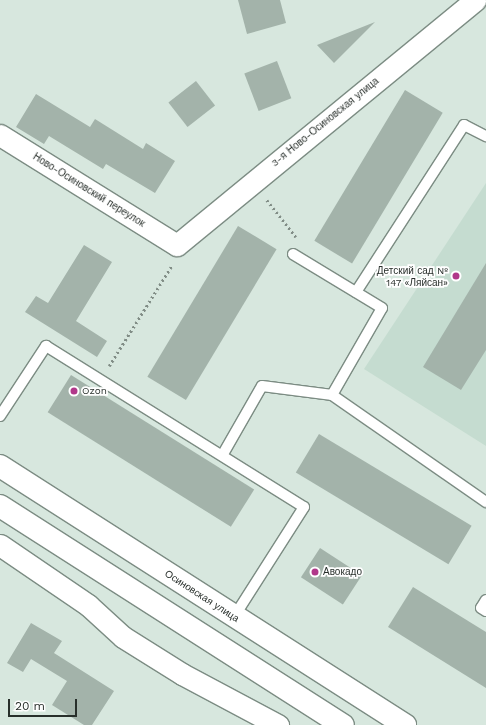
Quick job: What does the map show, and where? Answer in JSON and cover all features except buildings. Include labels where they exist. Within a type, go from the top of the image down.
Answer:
[{"type":"street","name":"3-я Ново-Осиновская улица","points":[[177,245],[254,180],[475,0]]},
{"type":"street","name":"Ново-Осиновский переулок","points":[[0,135],[177,245]]},
{"type":"street","name":"Осиновская улица","points":[[0,466],[405,725]]},
{"type":"street","points":[[0,506],[343,725]]},
{"type":"street","points":[[0,545],[88,605],[123,637],[182,674],[278,725]]},
{"type":"lane","points":[[356,292],[464,125],[486,136]]},
{"type":"lane","points":[[293,254],[382,308],[332,395]]},
{"type":"lane","points":[[0,416],[46,346],[223,454],[304,508],[234,617]]},
{"type":"lane","points":[[223,454],[262,386],[332,395],[486,502]]},
{"type":"lane","points":[[486,600],[481,608],[486,611]]},
{"type":"path","points":[[254,180],[297,238],[293,254]]},
{"type":"path","points":[[100,380],[175,261],[177,245]]},
{"type":"shaded area","name":"Детский сад № 147 «Ляйсан»","points":[[486,183],[486,446],[364,369]]},
{"type":"place","name":"Детский сад № 147 «Ляйсан»","points":[[456,276]]},
{"type":"place","name":"Ozon","points":[[74,391]]},
{"type":"place","name":"Авокадо","points":[[315,572]]}]
